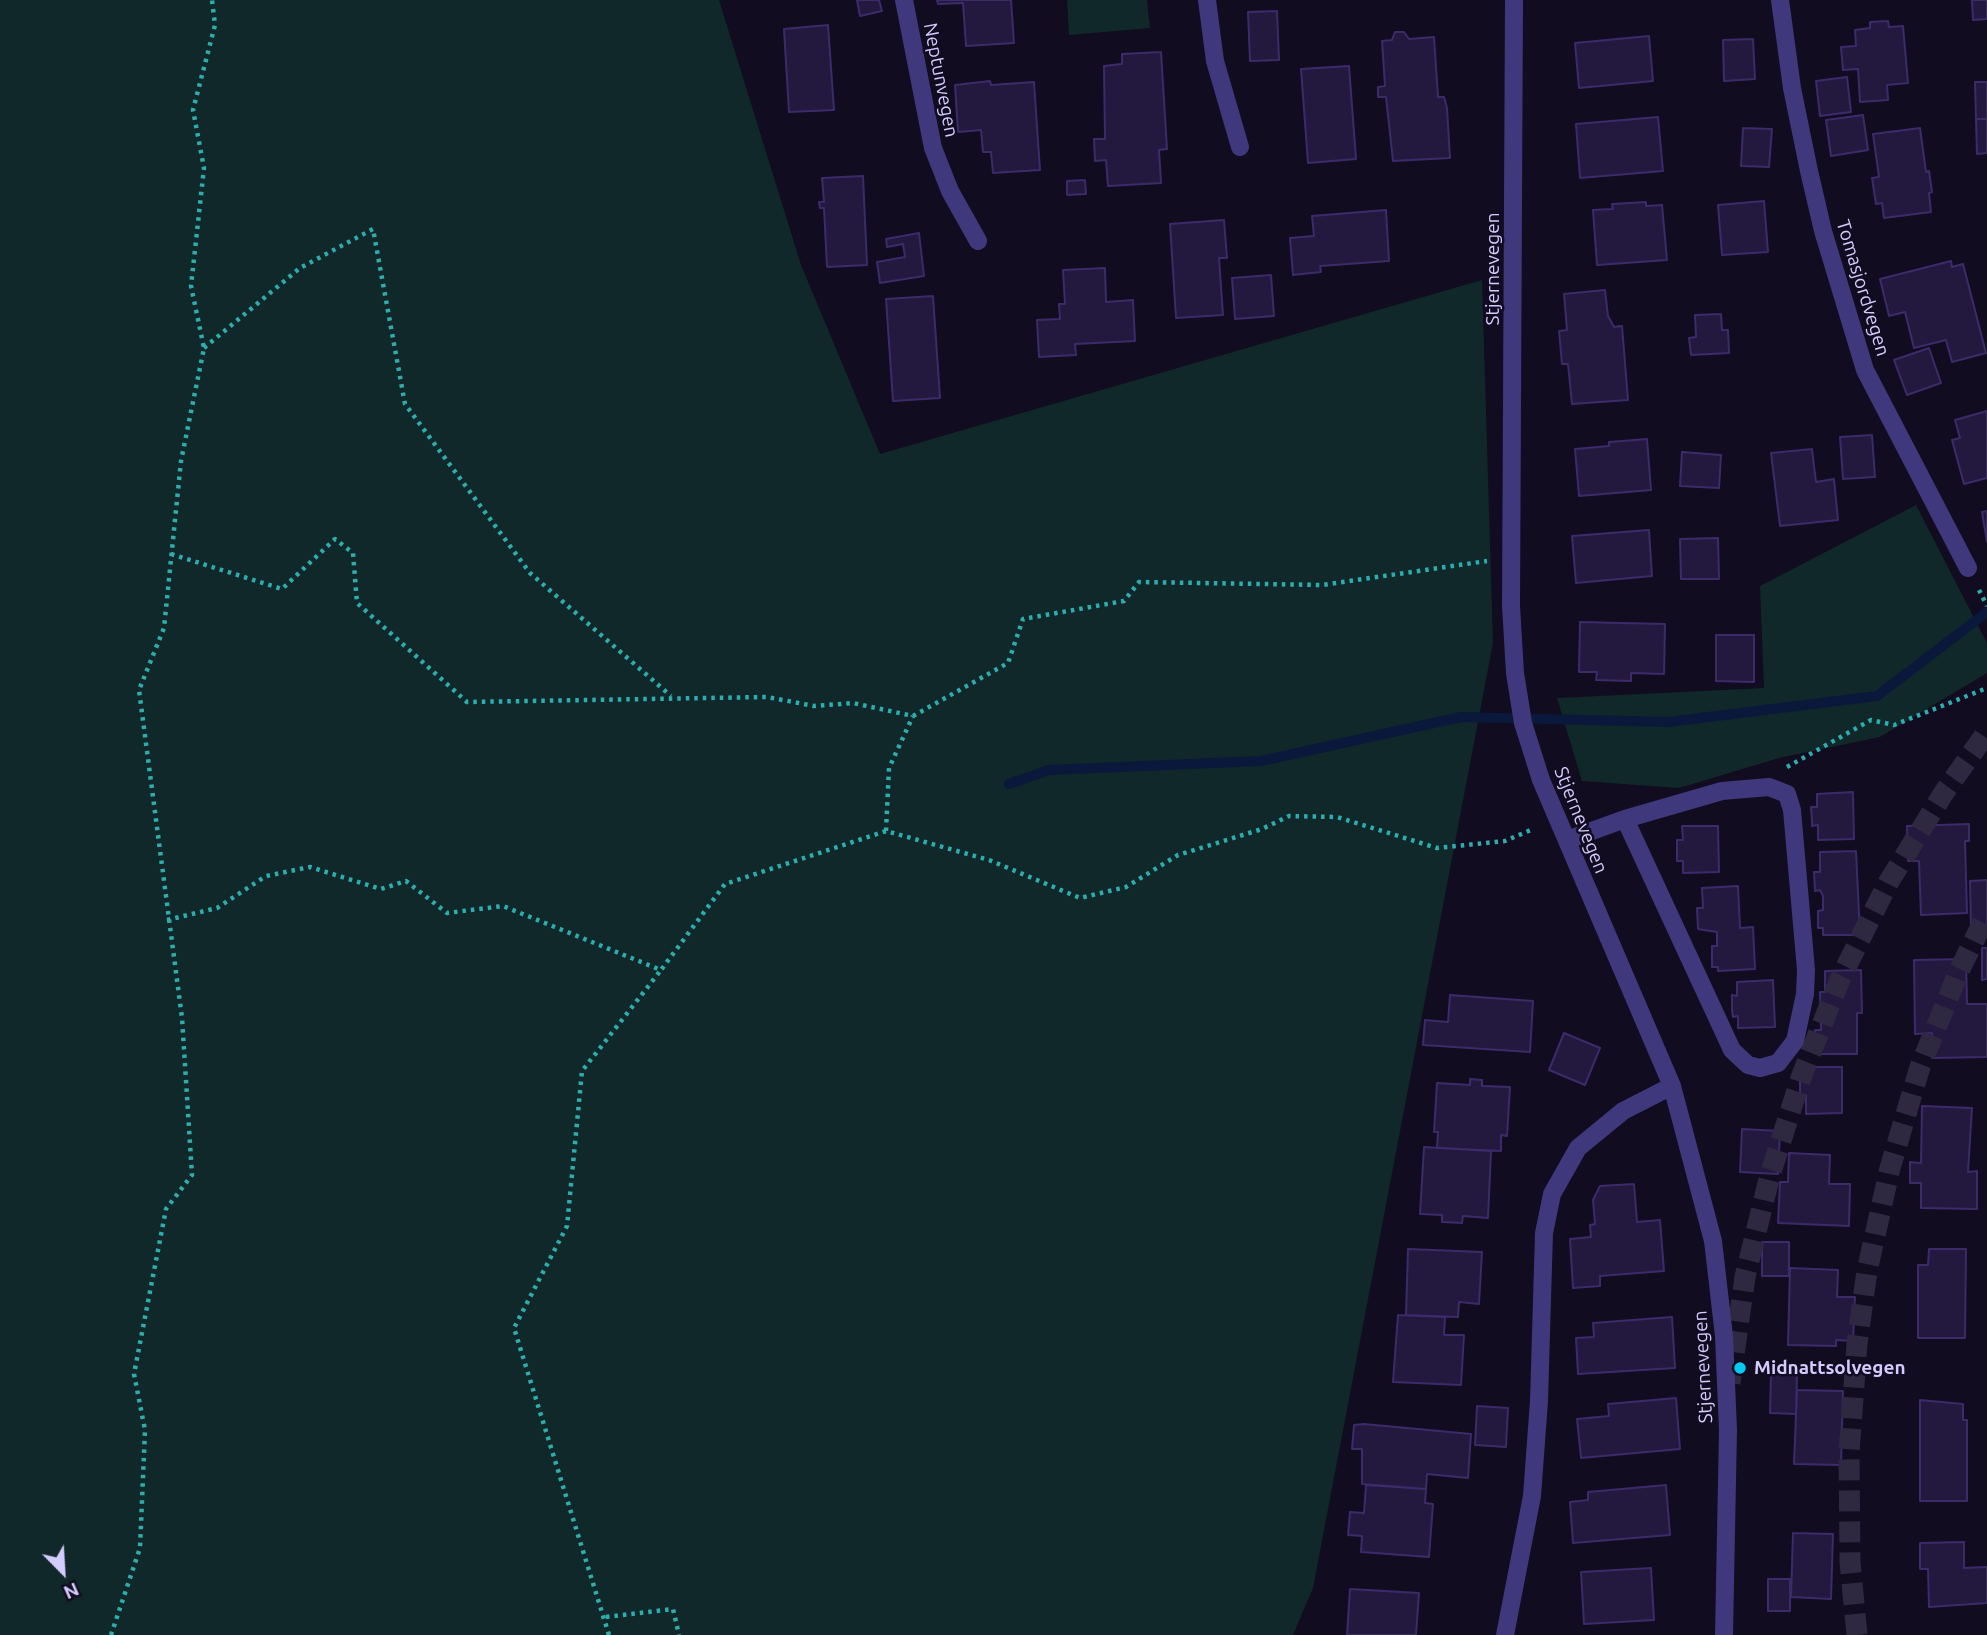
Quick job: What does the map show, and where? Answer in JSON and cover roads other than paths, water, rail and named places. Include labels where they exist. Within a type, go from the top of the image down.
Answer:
[{"type":"street","name":"Neptunvegen","points":[[904,0],[933,148],[950,191],[978,241]]},
{"type":"street","points":[[1207,0],[1214,61],[1240,147]]},
{"type":"street","name":"Stjernevegen","points":[[1514,0],[1511,606],[1520,706],[1532,755],[1594,908],[1672,1086],[1706,1214],[1721,1295],[1728,1430],[1724,1635]]},
{"type":"street","name":"Tomasjordvegen","points":[[1780,0],[1792,88],[1809,171],[1861,357],[1884,408],[1968,568]]},
{"type":"street","points":[[1567,840],[1625,818],[1708,794],[1753,786],[1776,788],[1790,799],[1803,921],[1805,994],[1795,1041],[1785,1058],[1769,1067],[1748,1065],[1732,1050],[1625,818]]},
{"type":"street","points":[[1505,1635],[1532,1496],[1544,1233],[1552,1194],[1578,1147],[1623,1111],[1672,1086]]},
{"type":"waterway","points":[[1009,784],[1049,770],[1261,761],[1461,717],[1668,722],[1877,696],[1987,612]]},
{"type":"tunnel","points":[[1730,1383],[1745,1277],[1770,1175],[1802,1075],[1841,977],[1888,883],[1943,794],[1987,732]]},
{"type":"tunnel","points":[[1857,1635],[1850,1562],[1849,1453],[1857,1344],[1867,1271],[1890,1168],[1920,1067],[1959,971],[1987,914]]},
{"type":"place","name":"Midnattsolvegen","points":[[1740,1368]]}]
